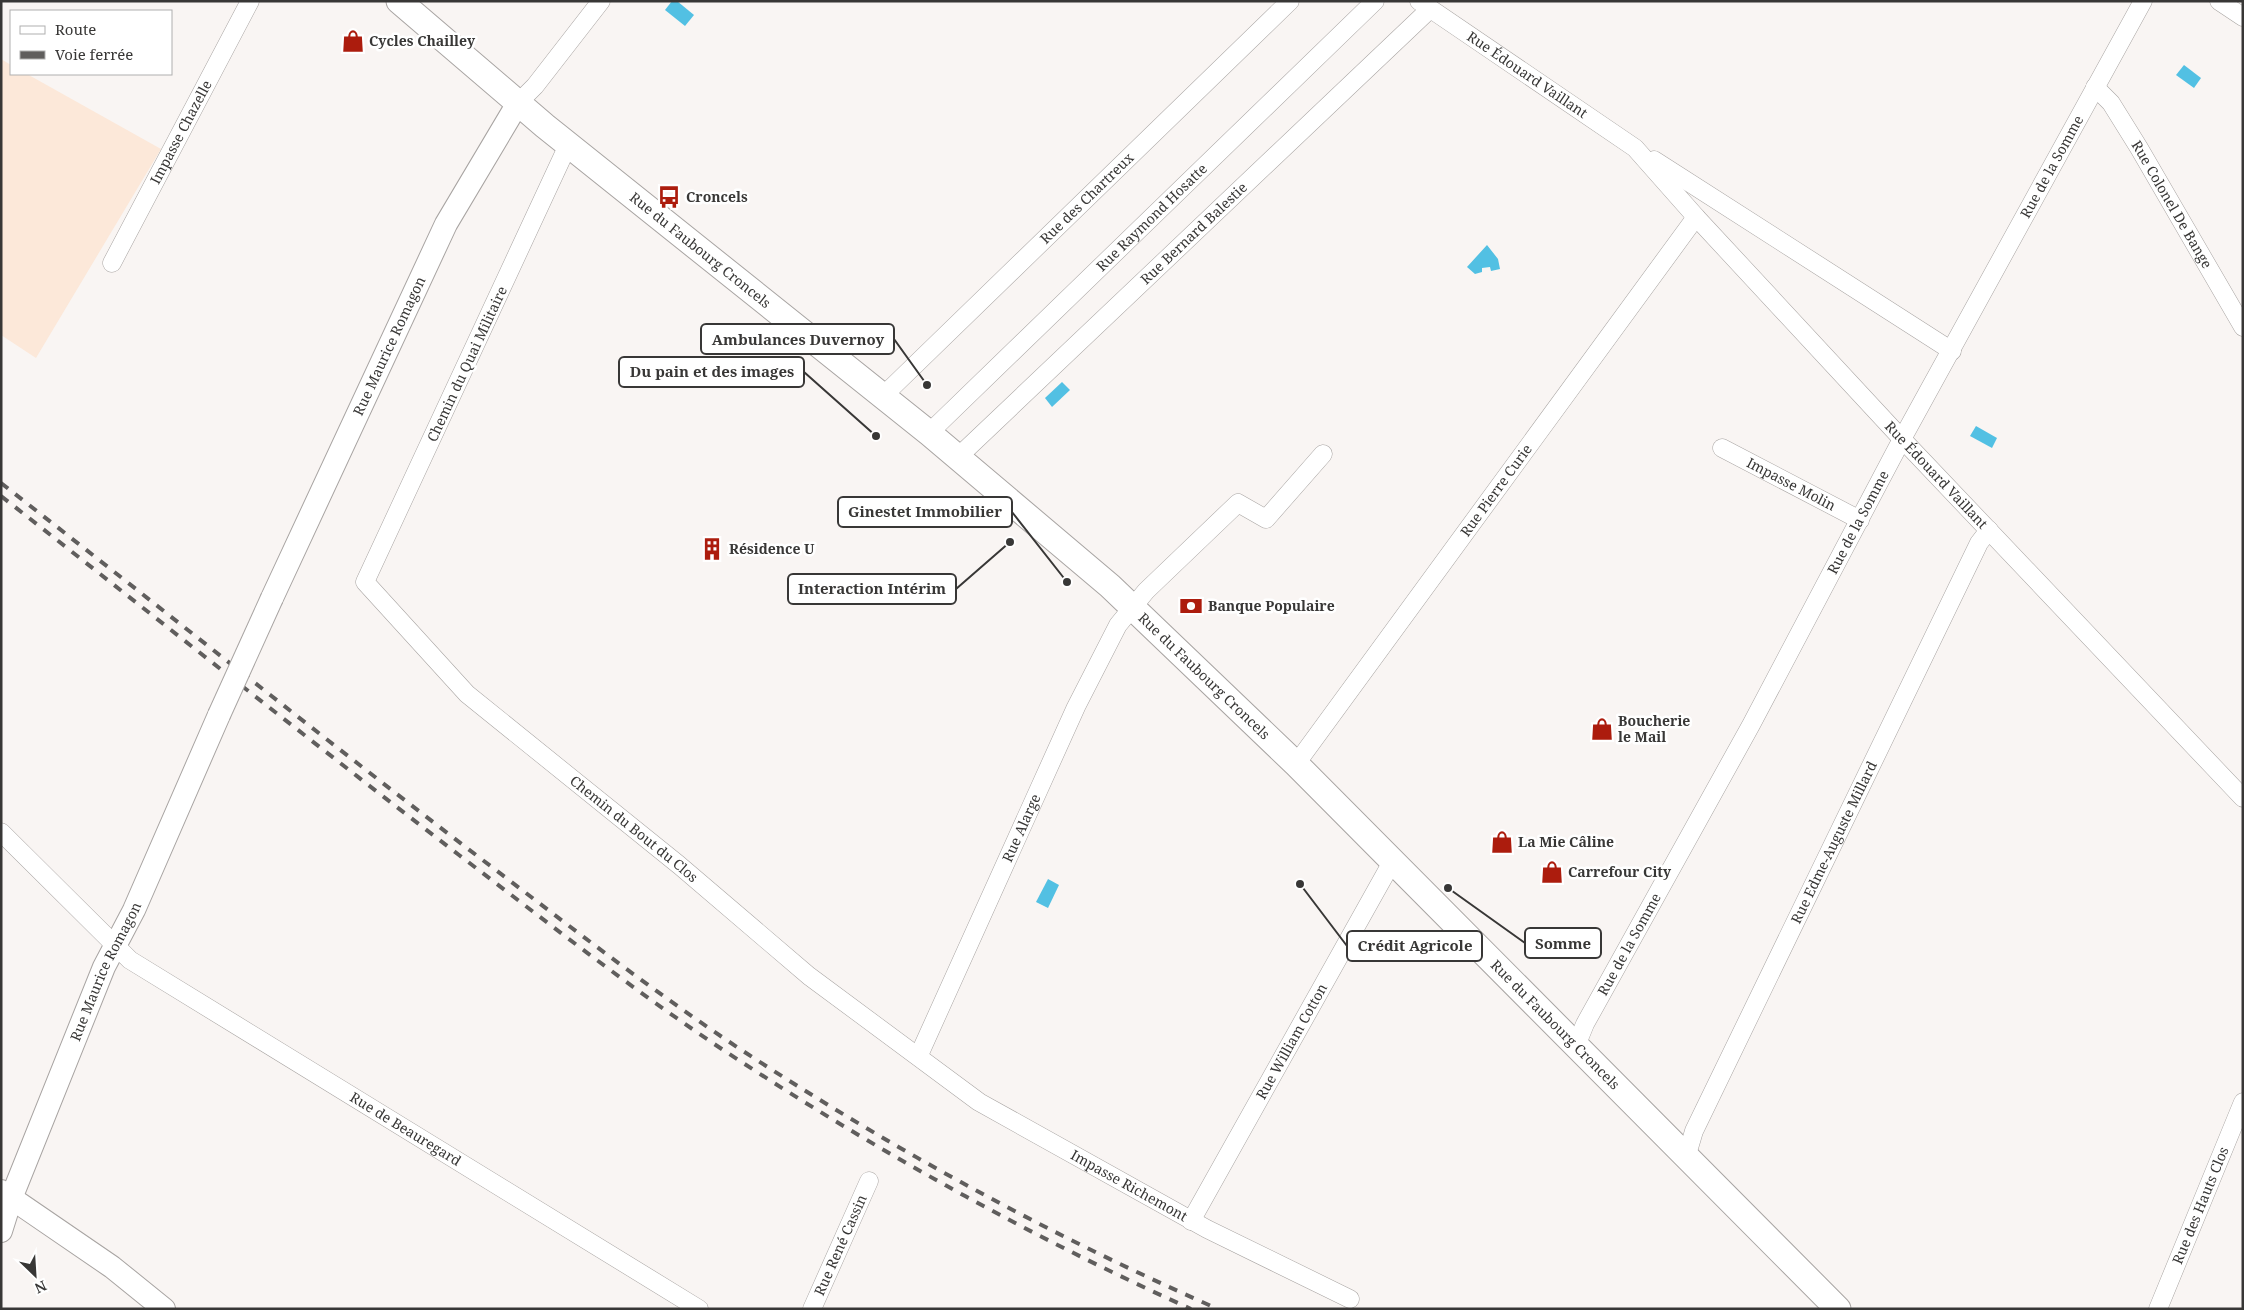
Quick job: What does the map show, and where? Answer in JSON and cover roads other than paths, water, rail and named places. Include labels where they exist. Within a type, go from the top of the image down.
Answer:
[{"type":"main road","name":"Rue du Faubourg Croncels","points":[[399,1],[568,145],[958,457],[1132,606],[1296,764],[1838,1309]]},
{"type":"street","name":"Impasse Chazelle","points":[[112,263],[250,1]]},
{"type":"street","points":[[518,102],[535,86],[601,1]]},
{"type":"street","name":"Rue des Chartreux","points":[[883,396],[1290,1]]},
{"type":"street","name":"Rue Raymond Hosatte","points":[[929,434],[1374,1]]},
{"type":"street","name":"Rue de la Somme","points":[[1576,1046],[1585,1024],[1751,725],[1902,440],[2143,1]]},
{"type":"street","points":[[2220,1],[2243,17]]},
{"type":"street","name":"Rue Édouard Vaillant","points":[[1425,5],[1635,148],[1952,351]]},
{"type":"street","name":"Rue Bernard Balestie","points":[[958,457],[1425,5]]},
{"type":"street","name":"Rue Colonel De Bange","points":[[2095,87],[2111,104],[2139,148],[2243,327]]},
{"type":"street","name":"Rue Maurice Romagon","points":[[1,1231],[7,1193],[104,967],[136,905],[272,598],[446,224],[518,102]]},
{"type":"street","name":"Chemin du Quai Militaire","points":[[365,582],[568,145]]},
{"type":"street","name":"Rue Édouard Vaillant","points":[[1635,148],[1696,217],[1902,440],[2243,798]]},
{"type":"street","name":"Rue Pierre Curie","points":[[1296,764],[1696,217]]},
{"type":"street","name":"Impasse Molin","points":[[1722,448],[1860,520]]},
{"type":"street","name":"Rue Alarge","points":[[919,1055],[1076,707],[1118,625],[1132,606],[1238,503],[1266,519],[1323,454]]},
{"type":"street","name":"Rue Edme-Auguste Millard","points":[[1686,1158],[1694,1131],[1724,1068],[1979,543],[1989,530]]},
{"type":"street","name":"Chemin du Bout du Clos","points":[[365,582],[467,694],[673,860],[809,976],[919,1055]]},
{"type":"street","name":"Rue de Beauregard","points":[[1,832],[130,960],[699,1309]]},
{"type":"street","name":"Rue William Cotton","points":[[1191,1221],[1392,862]]},
{"type":"street","name":"Impasse Richemont","points":[[919,1055],[979,1102],[1191,1221],[1350,1299]]},
{"type":"street","name":"Rue des Hauts Clos","points":[[2158,1309],[2243,1102]]},
{"type":"street","name":"Rue René Cassin","points":[[812,1309],[869,1181]]},
{"type":"street","points":[[7,1193],[112,1267],[164,1309]]},
{"type":"water","points":[[672,1],[677,1],[694,15],[685,26],[665,10]]},
{"type":"water","points":[[2184,65],[2201,78],[2194,88],[2176,75]]},
{"type":"water","points":[[1487,245],[1498,259],[1500,269],[1491,271],[1490,267],[1482,268],[1482,272],[1475,274],[1467,267]]},
{"type":"water","points":[[1062,382],[1070,390],[1052,407],[1045,398]]},
{"type":"water","points":[[1976,426],[1997,438],[1992,448],[1970,436]]},
{"type":"water","points":[[1048,879],[1059,885],[1048,908],[1036,902]]},
{"type":"railway","points":[[1,483],[420,812],[610,957],[709,1028],[800,1088],[975,1190],[1095,1252],[1218,1309]]},
{"type":"railway","points":[[1,496],[459,855],[598,961],[704,1037],[794,1096],[961,1194],[1075,1254],[1191,1309]]},
{"type":"place","name":"Cycles Chailley","points":[[353,41]]},
{"type":"place","name":"Croncels","points":[[669,197]]},
{"type":"place","name":"Ambulances Duvernoy","points":[[927,385]]},
{"type":"place","name":"Du pain et des images","points":[[876,436]]},
{"type":"place","name":"Interaction Intérim","points":[[1010,542]]},
{"type":"place","name":"Résidence U","points":[[712,549]]},
{"type":"place","name":"Ginestet Immobilier","points":[[1067,582]]},
{"type":"place","name":"Banque Populaire","points":[[1191,606]]},
{"type":"place","name":"Boucherie le Mail","points":[[1602,729]]},
{"type":"place","name":"La Mie Câline","points":[[1502,842]]},
{"type":"place","name":"Carrefour City","points":[[1552,872]]},
{"type":"place","name":"Crédit Agricole","points":[[1300,884]]},
{"type":"place","name":"Somme","points":[[1448,888]]}]
